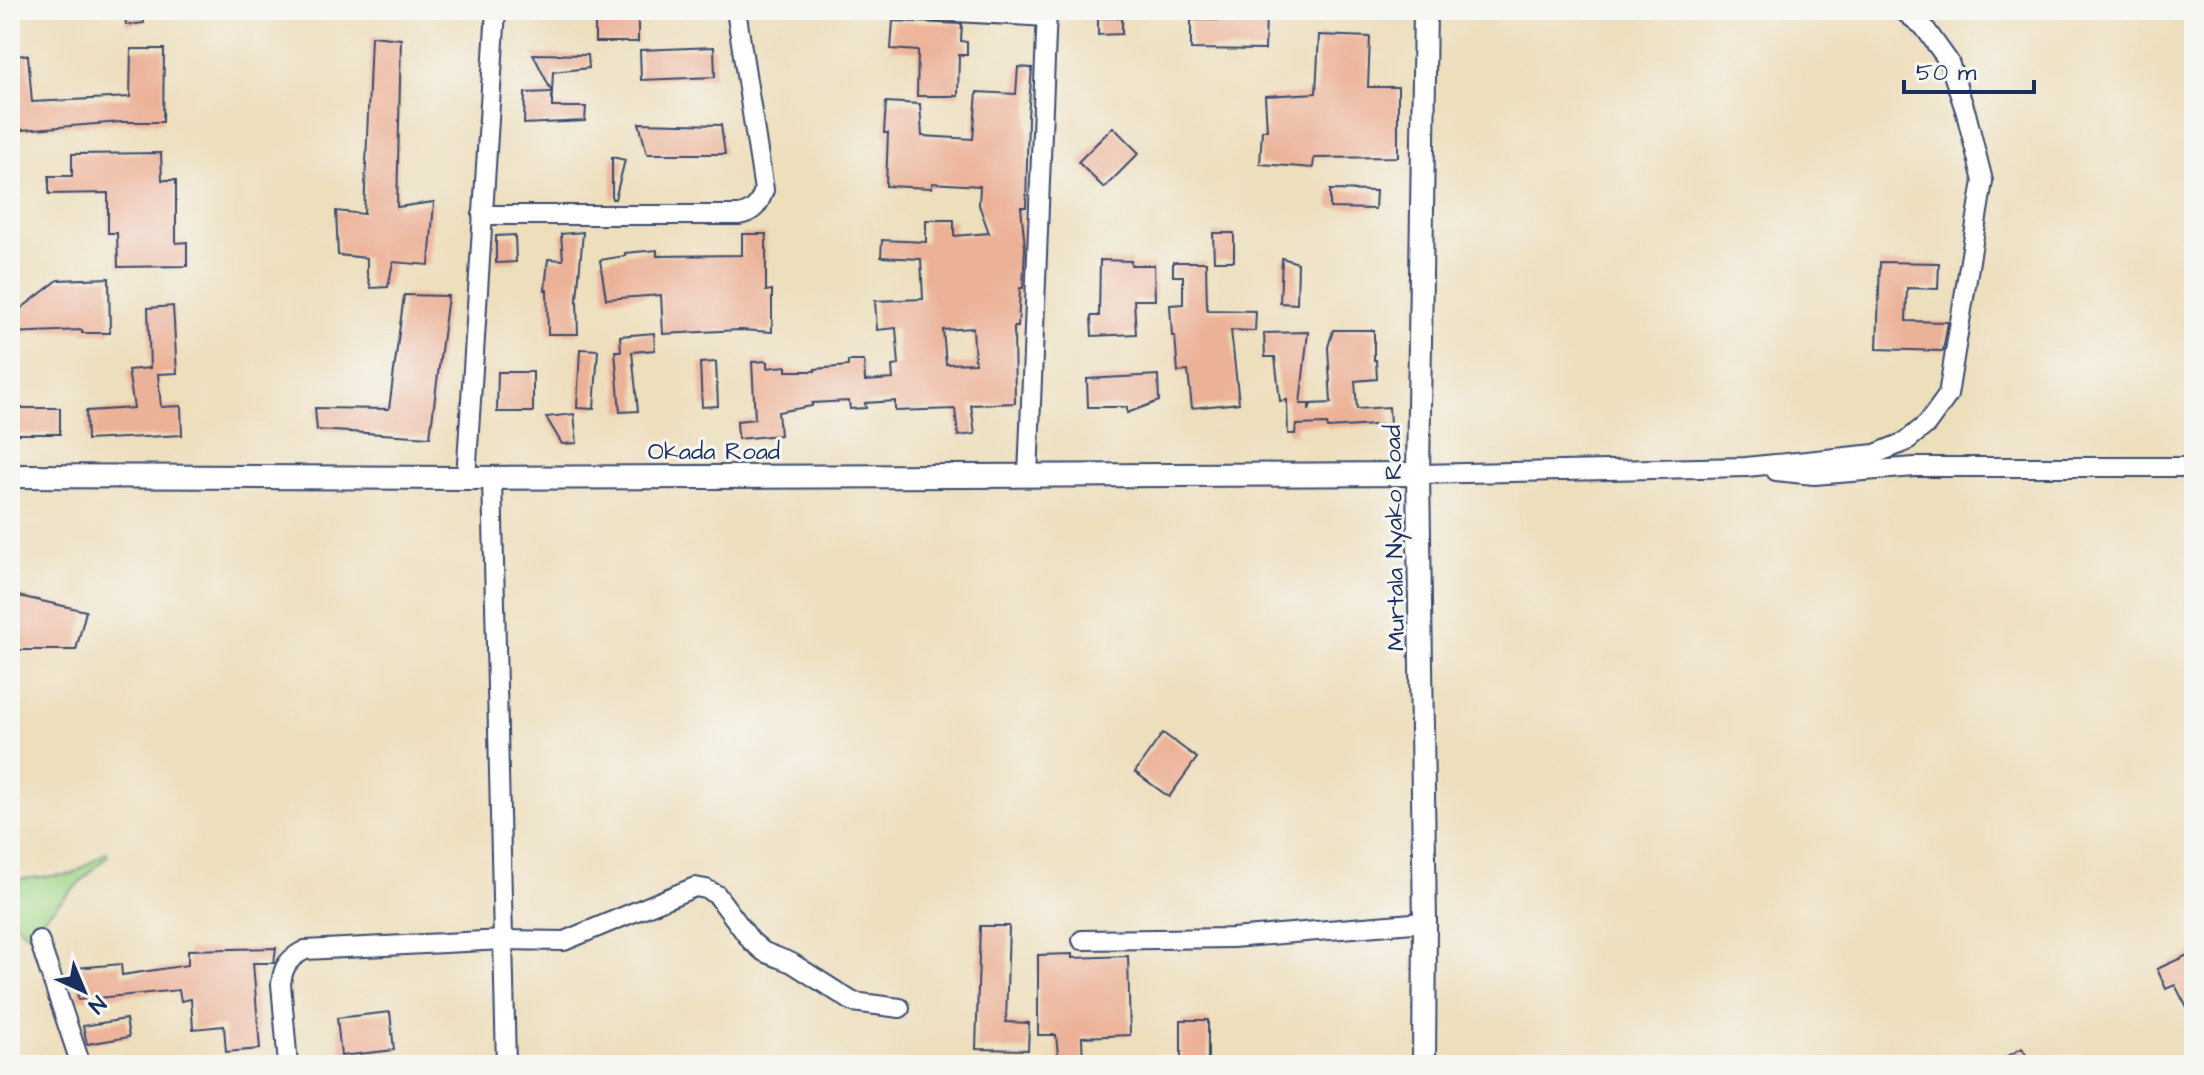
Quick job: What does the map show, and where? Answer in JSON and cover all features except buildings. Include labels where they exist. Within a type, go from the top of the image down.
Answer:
[{"type":"street","points":[[466,478],[496,10]]},
{"type":"street","points":[[482,215],[750,213],[760,204],[764,190],[736,10]]},
{"type":"street","points":[[919,10],[1048,14],[1028,476]]},
{"type":"street","name":"Murtala Nyako Road","points":[[1424,1065],[1425,922],[1418,474],[1425,10]]},
{"type":"street","points":[[1418,474],[1746,467],[1875,454],[1905,442],[1927,424],[1948,395],[1983,181],[1949,62],[1924,27],[1902,10]]},
{"type":"street","points":[[1746,467],[1814,475],[1915,467],[2194,467]]},
{"type":"street","name":"Okada Road","points":[[10,476],[492,478],[1418,474]]},
{"type":"street","points":[[492,478],[506,1065]]},
{"type":"street","points":[[288,1065],[282,972],[290,958],[305,950],[504,940],[564,941],[686,889],[706,889],[724,903],[751,941],[764,952],[792,963],[853,1002],[900,1008]]},
{"type":"street","points":[[1082,940],[1232,938],[1425,922]]},
{"type":"street","points":[[39,940],[81,1065]]},
{"type":"green space","points":[[106,852],[108,855],[27,934],[10,918],[10,880],[73,874]]}]
